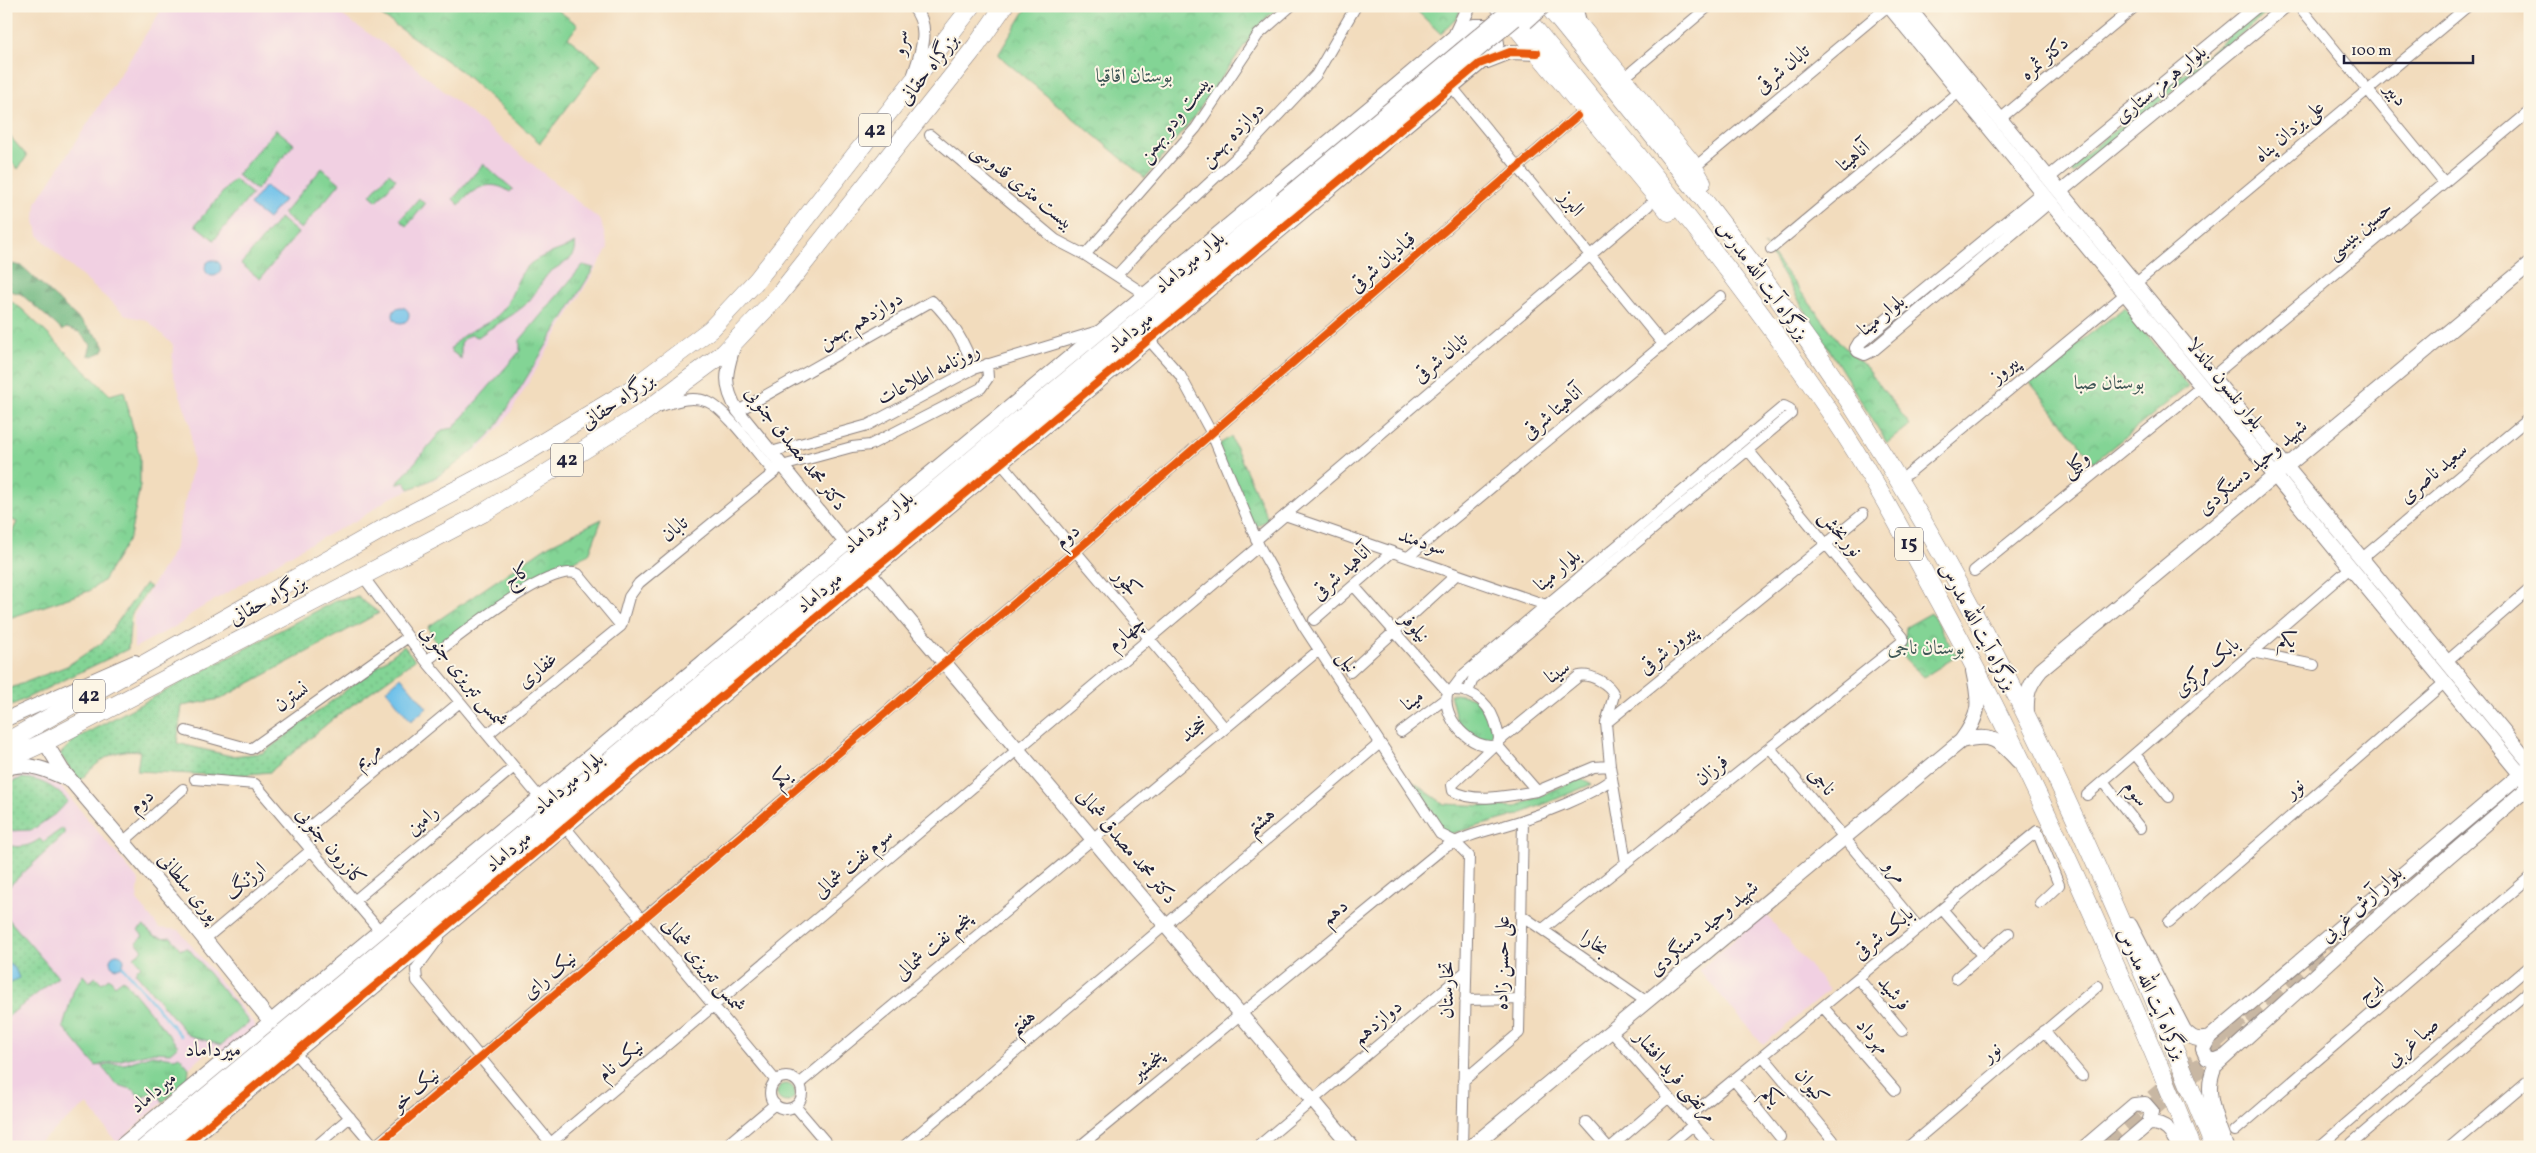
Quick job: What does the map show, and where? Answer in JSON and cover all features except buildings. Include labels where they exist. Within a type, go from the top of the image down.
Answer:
[{"type":"highway","name":"بزرگراه حقانی","points":[[6,742],[394,522],[517,458],[630,390],[711,329],[757,280],[972,6]]},
{"type":"highway","name":"بزرگراه حقانی","points":[[6,760],[45,742],[483,513],[643,413],[735,344],[778,296],[970,53],[1004,6]]},
{"type":"highway","points":[[1499,6],[1722,276],[1758,308]]},
{"type":"highway","name":"بزرگراه آیت الله مدرس","points":[[1516,6],[1684,212],[1758,308],[1869,472],[1969,653],[2028,771],[2069,858],[2172,1095],[2192,1147]]},
{"type":"highway","name":"بزرگراه آیت الله مدرس","points":[[1546,6],[1719,218],[1861,421],[1931,535],[2027,717],[2105,881],[2214,1147]]},
{"type":"highway","points":[[1556,6],[1580,26],[1693,166],[1719,218]]},
{"type":"main road","name":"میرداماد","points":[[120,1147],[1456,36],[1469,6]]},
{"type":"main road","points":[[1455,62],[1503,6]]},
{"type":"main road","name":"بلوار میرداماد","points":[[143,1147],[941,483],[1284,204],[1455,62],[1516,6]]},
{"type":"main road","name":"بلوار میرداماد","points":[[1455,62],[1531,6]]},
{"type":"main road","points":[[1455,62],[1512,32],[1546,6]]},
{"type":"main road","points":[[1575,6],[1580,26]]},
{"type":"main road","name":"بلوار نلسون ماندلا","points":[[1888,6],[1959,92],[2040,201],[2090,252],[2505,756],[2526,768]]},
{"type":"main road","name":"بلوار نلسون ماندلا","points":[[1907,6],[2446,662],[2526,768],[2530,786]]},
{"type":"main road","points":[[1456,36],[1480,26],[1492,31],[1497,39],[1496,47],[1479,64]]},
{"type":"main road","points":[[1479,64],[1510,52],[1537,53]]},
{"type":"main road","name":"میرداماد","points":[[191,1144],[295,1052],[1479,64]]},
{"type":"main road","points":[[1390,91],[1388,105],[1392,112],[1399,120],[1407,122],[1411,120]]},
{"type":"main road","points":[[1353,122],[1369,120],[1379,124],[1386,134],[1384,143]]},
{"type":"main road","name":"بلوار میرداماد","points":[[160,1147],[533,840],[1044,411],[1284,204]]},
{"type":"main road","points":[[2090,252],[2101,242]]},
{"type":"main road","name":"شهید وحید دستگردی","points":[[2027,717],[2026,698],[2031,682],[2041,670],[2530,264]]},
{"type":"main road","points":[[1004,461],[1044,411]]},
{"type":"main road","points":[[911,490],[941,483]]},
{"type":"main road","points":[[775,621],[812,572]]},
{"type":"main road","name":"دکتر محمد مصدق شمالی","points":[[869,573],[1352,1147]]},
{"type":"main road","points":[[6,719],[116,669],[171,650]]},
{"type":"main road","name":"شهید وحید دستگردی","points":[[1470,1146],[1647,1002],[1961,741],[1974,724],[1978,710],[1969,653]]},
{"type":"main road","name":"شهید وحید دستگردی","points":[[1961,741],[1979,736],[1994,738],[2028,771]]},
{"type":"main road","name":"پوری سلطانی","points":[[45,742],[72,781],[271,1022]]},
{"type":"main road","points":[[2502,790],[2506,766],[2505,756]]},
{"type":"main road","points":[[6,769],[36,768],[72,781]]},
{"type":"main road","name":"بلوار آرش غربی","points":[[2209,1038],[2526,768]]},
{"type":"main road","name":"بلوار آرش غربی","points":[[2226,1147],[2209,1089],[2209,1078],[2224,1057],[2390,906],[2530,786]]},
{"type":"main road","name":"بلوار آرش غربی","points":[[2392,889],[2474,819],[2487,802]]},
{"type":"main road","points":[[510,873],[533,840]]},
{"type":"main road","points":[[2105,881],[2148,957],[2184,1030],[2191,1037],[2200,1040],[2209,1038]]},
{"type":"main road","points":[[2209,1038],[2204,1048],[2207,1058],[2214,1061],[2224,1057]]},
{"type":"main road","points":[[2085,1147],[2134,1105],[2145,1104],[2152,1112],[2149,1123],[2121,1147]]},
{"type":"main road","points":[[2149,1123],[2159,1123],[2168,1128],[2179,1147]]},
{"type":"street","name":"سرو","points":[[910,86],[923,47],[924,29],[913,6]]},
{"type":"street","name":"بیست ودو بهمن","points":[[1086,255],[1196,128],[1258,35],[1291,6]]},
{"type":"street","name":"دوازده بهمن","points":[[1117,275],[1160,229],[1250,145],[1316,75],[1356,6]]},
{"type":"street","points":[[1632,72],[1709,6]]},
{"type":"street","name":"تابان شرقی","points":[[1701,162],[1888,6]]},
{"type":"street","name":"دکتر ثمره","points":[[2000,119],[2136,6]]},
{"type":"street","name":"بلوار هرمز ستاری","points":[[2048,178],[2257,6]]},
{"type":"street","name":"بلوار هرمز ستاری","points":[[2060,192],[2286,6]]},
{"type":"street","name":"دبیر","points":[[2299,6],[2444,183]]},
{"type":"street","name":"علی یزدان پناه","points":[[2135,284],[2468,6]]},
{"type":"street","name":"البرز","points":[[1452,87],[1663,344]]},
{"type":"street","name":"آناهیتا","points":[[1771,249],[1959,92]]},
{"type":"street","name":"حسین بنیسی","points":[[2212,377],[2530,111]]},
{"type":"street","name":"قبادیان شرقی","points":[[1212,434],[1576,116]]},
{"type":"street","name":"بیست متری قدوسی","points":[[930,135],[1056,240],[1086,255],[1146,295]]},
{"type":"street","points":[[2064,165],[2066,173],[2075,180]]},
{"type":"street","name":"بلوار مینا","points":[[2040,201],[1873,350],[1865,354],[1858,351],[1856,348],[1859,343],[2040,201]]},
{"type":"street","name":"تابان شرقی","points":[[1257,543],[1285,515],[1648,206]]},
{"type":"street","name":"پیروز","points":[[1908,474],[2125,294]]},
{"type":"street","name":"آناهیتا شرقی","points":[[1408,557],[1721,296]]},
{"type":"street","name":"دوازدهم بهمن","points":[[738,411],[932,301],[942,311],[969,354],[973,369]]},
{"type":"street","name":"روزنامه اطلاعات","points":[[771,452],[868,425],[973,369],[1104,329]]},
{"type":"street","name":"نیل","points":[[1149,340],[1180,375],[1212,434],[1257,543],[1319,650],[1440,834],[1454,841]]},
{"type":"street","name":"دکتر محمد مصدق جنوبی","points":[[735,344],[726,370],[726,387],[738,411],[771,452],[778,469],[846,544]]},
{"type":"street","points":[[643,413],[682,400],[707,402],[725,416],[778,469],[852,447],[870,444],[982,388],[988,378],[987,364]]},
{"type":"street","name":"وكيلی","points":[[1974,571],[2201,387]]},
{"type":"street","name":"بلوار مینا","points":[[1448,694],[1464,674],[1784,406],[1790,409],[1791,414],[1473,679],[1468,692]]},
{"type":"street","name":"سعید ناصری","points":[[2361,558],[2530,417]]},
{"type":"street","name":"دوم","points":[[944,662],[1076,552],[1212,434]]},
{"type":"street","name":"نوربخش","points":[[1748,450],[1903,637],[1903,641]]},
{"type":"street","name":"کجور","points":[[1004,461],[1076,552],[1224,727]]},
{"type":"street","name":"تابان","points":[[621,626],[629,597],[639,583],[778,469]]},
{"type":"street","name":"پیروز شرقی","points":[[1606,723],[1863,514]]},
{"type":"street","name":"سودمند","points":[[1285,515],[1546,605]]},
{"type":"street","name":"چهارم","points":[[1018,750],[1257,543]]},
{"type":"street","name":"آناهید شرقی","points":[[1314,620],[1392,552]]},
{"type":"street","name":"بابک مرکزی","points":[[2087,795],[2350,568]]},
{"type":"street","name":"کاج","points":[[426,661],[532,585],[554,574],[567,572],[578,574],[621,626]]},
{"type":"street","points":[[1350,672],[1457,574]]},
{"type":"street","name":"شمس تبریزی جنوبی","points":[[362,575],[426,661],[540,798]]},
{"type":"street","name":"نیلوفر","points":[[1354,586],[1448,694]]},
{"type":"street","points":[[2446,662],[2530,589]]},
{"type":"street","name":"غفارى","points":[[488,734],[621,626]]},
{"type":"street","name":"نسترن","points":[[186,731],[251,749],[408,637]]},
{"type":"street","name":"فرزان","points":[[1543,929],[1903,641]]},
{"type":"street","name":"خجند","points":[[1092,838],[1319,650]]},
{"type":"street","name":"یکم","points":[[2253,652],[2314,665]]},
{"type":"street","name":"یکم","points":[[642,920],[944,662]]},
{"type":"street","name":"سینا","points":[[1536,791],[1505,796],[1463,796],[1453,791],[1452,785],[1496,744],[1579,676],[1590,676],[1613,692],[1606,723]]},
{"type":"street","name":"نور","points":[[2169,922],[2444,683]]},
{"type":"street","points":[[1496,744],[1475,742],[1461,732],[1452,720],[1448,694],[1468,692],[1490,709],[1494,716],[1496,744],[1536,791],[1594,767],[1610,766]]},
{"type":"street","name":"مینا","points":[[1401,732],[1448,694]]},
{"type":"street","name":"مریم","points":[[298,836],[460,702]]},
{"type":"street","points":[[1606,723],[1610,766],[1626,863]]},
{"type":"street","name":"هشتم","points":[[1166,926],[1380,744]]},
{"type":"street","name":"ناجی","points":[[1770,748],[1844,838]]},
{"type":"street","name":"سوم نفت شمالی","points":[[713,1005],[1018,750]]},
{"type":"street","points":[[2135,754],[2169,797]]},
{"type":"street","name":"رامین","points":[[354,901],[514,767]]},
{"type":"street","name":"کازرون جنوبی","points":[[195,779],[255,784],[310,851],[380,931]]},
{"type":"street","points":[[1454,841],[1523,820],[1599,788],[1612,779]]},
{"type":"street","name":"سوم","points":[[2103,782],[2140,828]]},
{"type":"street","name":"دوم","points":[[123,842],[183,789]]},
{"type":"street","name":"علی حسن زاده","points":[[1463,1081],[1519,1033],[1523,820]]},
{"type":"street","name":"شمس تبریزی شمالی","points":[[565,827],[776,1080]]},
{"type":"street","name":"بابک شرقی","points":[[1667,1147],[1734,1080],[2037,831],[2059,886],[2040,903]]},
{"type":"street","name":"پنجم نفت شمالی","points":[[799,1084],[1092,838]]},
{"type":"street","name":"مرو","points":[[1844,838],[1919,928]]},
{"type":"street","name":"تخارستان","points":[[1454,841],[1469,856],[1463,1081],[1470,1146]]},
{"type":"street","name":"دهم","points":[[1240,1013],[1454,841]]},
{"type":"street","name":"ارژنگ","points":[[205,940],[310,851]]},
{"type":"street","name":"ایرج","points":[[2235,1131],[2530,877]]},
{"type":"street","points":[[1942,909],[1982,955]]},
{"type":"street","name":"بخارا","points":[[1521,915],[1647,1002]]},
{"type":"street","name":"نیک رای","points":[[479,1058],[642,920]]},
{"type":"street","name":"هفتم","points":[[903,1147],[1166,926]]},
{"type":"street","points":[[445,927],[416,969],[415,975],[420,986],[550,1145]]},
{"type":"street","points":[[1956,978],[2009,933]]},
{"type":"street","name":"صبا غربی","points":[[2319,1147],[2530,966]]},
{"type":"street","name":"دوازدهم","points":[[1257,1147],[1466,972]]},
{"type":"street","name":"فرشید","points":[[1858,978],[1902,1031]]},
{"type":"street","points":[[2513,980],[2527,992]]},
{"type":"street","name":"نور","points":[[1908,1147],[2098,986]]},
{"type":"street","name":"صبا غربی","points":[[2347,1147],[2527,992]]},
{"type":"street","points":[[1465,1000],[1520,999]]},
{"type":"street","name":"نیک نام","points":[[550,1145],[713,1005]]},
{"type":"street","name":"مهرداد","points":[[1823,1007],[1895,1090]]},
{"type":"street","name":"پنجشیر","points":[[1079,1147],[1240,1013]]},
{"type":"street","name":"مرتضی فرید افشار","points":[[1611,1031],[1712,1147]]},
{"type":"street","points":[[2044,1031],[2082,1076]]},
{"type":"street","points":[[2445,1039],[2456,1053]]},
{"type":"street","points":[[295,1052],[375,1146]]},
{"type":"street","name":"کیوان","points":[[1763,1056],[1833,1140]]},
{"type":"street","name":"نیک خو","points":[[375,1146],[479,1058]]},
{"type":"street","points":[[791,1078],[799,1084],[801,1098],[796,1106],[787,1109],[775,1104],[770,1094],[776,1080],[791,1078]]},
{"type":"street","points":[[2450,1147],[2530,1079]]},
{"type":"street","name":"یکم","points":[[1734,1080],[1780,1137]]},
{"type":"street","points":[[1611,1147],[1669,1097]]},
{"type":"street","points":[[724,1147],[775,1104]]},
{"type":"street","points":[[796,1106],[830,1147]]},
{"type":"street","points":[[2362,1109],[2374,1123]]},
{"type":"street","points":[[314,1147],[350,1117]]},
{"type":"street","points":[[1586,1122],[1608,1147]]},
{"type":"shaded area","points":[[164,6],[328,6],[399,54],[601,221],[608,248],[508,417],[485,444],[435,479],[388,499],[361,518],[302,548],[191,614],[180,624],[134,648],[134,615],[174,550],[193,465],[190,424],[172,371],[173,345],[147,320],[127,316],[70,266],[38,235],[35,220],[36,203]]},
{"type":"shaded area","points":[[23,775],[44,777],[61,787],[139,881],[137,900],[159,928],[179,930],[256,1026],[226,1052],[210,1049],[189,1068],[188,1080],[117,1143],[87,1104],[33,1147],[6,1147],[6,782]]},
{"type":"shaded area","points":[[1765,913],[1829,990],[1763,1045],[1699,970]]},
{"type":"green space","points":[[368,6],[552,6],[578,25],[568,38],[601,64],[540,143],[461,71]]},
{"type":"green space","name":"بوستان اقاقیا","points":[[1028,6],[1280,6],[1259,25],[1190,122],[1145,178],[998,55]]},
{"type":"green space","points":[[1418,6],[1462,6],[1457,18],[1441,34],[1415,9]]},
{"type":"green space","points":[[2265,6],[2275,6],[2073,174],[2069,168]]},
{"type":"green space","points":[[276,129],[294,144],[256,190],[237,175]]},
{"type":"green space","points":[[6,132],[27,156],[18,169],[6,157]]},
{"type":"green space","points":[[483,164],[513,189],[510,192],[496,186],[482,187],[470,194],[459,205],[453,199]]},
{"type":"green space","points":[[322,168],[340,183],[301,229],[283,214]]},
{"type":"green space","points":[[389,173],[396,179],[377,201],[370,195]]},
{"type":"green space","points":[[234,179],[252,194],[214,240],[195,225]]},
{"type":"green space","points":[[419,198],[425,204],[407,226],[400,220]]},
{"type":"green space","points":[[280,218],[298,233],[260,279],[241,264]]},
{"type":"green space","points":[[575,243],[574,254],[571,258],[547,275],[524,306],[478,337],[471,335],[465,338],[461,343],[461,359],[450,350],[467,333],[490,321],[502,311],[527,267],[543,256]]},
{"type":"green space","points":[[1764,244],[1841,344],[1866,367],[1910,425],[1887,443]]},
{"type":"green space","points":[[6,263],[22,266],[100,339],[105,347],[102,352],[93,356],[88,355],[91,345],[79,332],[66,328],[63,331],[21,294],[6,290]]},
{"type":"green space","points":[[583,265],[594,268],[495,429],[477,447],[445,472],[409,489],[405,482],[396,485],[442,430],[453,428],[520,351],[520,340]]},
{"type":"green space","points":[[6,298],[22,309],[110,395],[124,391],[140,457],[140,486],[130,537],[103,581],[89,591],[6,619],[6,544],[17,522],[6,518]]},
{"type":"green space","name":"بوستان صبا","points":[[2125,307],[2188,386],[2094,462],[2029,381]]},
{"type":"green space","points":[[1231,437],[1268,519],[1253,529],[1216,446]]},
{"type":"green space","points":[[602,519],[589,554],[529,582],[437,646],[428,627],[549,545]]},
{"type":"green space","points":[[145,584],[150,587],[131,615],[128,649],[6,708],[6,690],[67,666],[103,642]]},
{"type":"green space","points":[[358,597],[379,613],[220,699],[182,706],[177,743],[231,756],[263,753],[404,646],[415,660],[334,718],[270,772],[229,776],[137,771],[140,751],[130,750],[121,751],[106,758],[79,782],[60,754],[75,739],[337,600]]},
{"type":"green space","name":"بوستان ناجی","points":[[1931,613],[1957,656],[1924,677],[1903,657],[1906,627]]},
{"type":"green space","points":[[1450,694],[1471,697],[1478,701],[1487,713],[1496,741],[1482,742],[1458,726]]},
{"type":"green space","points":[[22,778],[36,780],[47,785],[68,801],[58,812],[32,830],[6,831],[6,784]]},
{"type":"green space","points":[[1581,778],[1592,784],[1518,815],[1446,835],[1413,782],[1444,804],[1515,807]]},
{"type":"green space","points":[[63,828],[65,834],[6,889],[6,845],[24,846],[40,839],[43,842]]},
{"type":"green space","points":[[6,916],[58,977],[6,1018]]},
{"type":"green space","points":[[144,926],[156,936],[163,938],[171,937],[180,949],[188,948],[249,1022],[221,1045],[188,1035],[135,972],[141,965],[134,957],[143,950],[136,942],[143,936],[138,930]]},
{"type":"green space","points":[[83,975],[89,982],[96,977],[102,983],[109,978],[115,985],[123,979],[178,1046],[170,1053],[154,1052],[96,1066],[63,1027],[74,989]]},
{"type":"green space","points":[[152,1055],[175,1058],[179,1056],[189,1068],[188,1080],[163,1102],[158,1094],[150,1094],[141,1098],[134,1090],[116,1084],[102,1067],[110,1064],[125,1064]]},
{"type":"green space","points":[[786,1084],[792,1087],[795,1093],[792,1099],[786,1102],[780,1099],[777,1093],[780,1087]]},
{"type":"water","points":[[265,186],[284,200],[268,219],[250,205]]},
{"type":"water","points":[[213,260],[219,262],[221,268],[219,274],[213,276],[207,274],[205,268],[207,262]]},
{"type":"water","points":[[401,307],[407,309],[409,315],[407,321],[401,323],[395,321],[393,315],[395,309]]},
{"type":"water","points":[[401,677],[427,708],[411,721],[386,690]]},
{"type":"water","points":[[114,954],[120,954],[124,961],[120,968],[114,968],[110,964],[110,958]]},
{"type":"water","points":[[6,962],[15,968],[19,978],[6,986]]},
{"type":"waterway","points":[[123,967],[181,1036]]},
{"type":"tunnel","points":[[2107,1147],[2213,1056],[2378,906],[2530,776]]},
{"type":"tunnel","points":[[2136,1111],[2267,998]]},
{"type":"cycle path","points":[[182,1147],[1479,64],[1510,52],[1537,53]]},
{"type":"cycle path","points":[[375,1147],[1076,551],[1577,116]]},
{"type":"district","name":"میرداماد","points":[[213,1050]]}]
